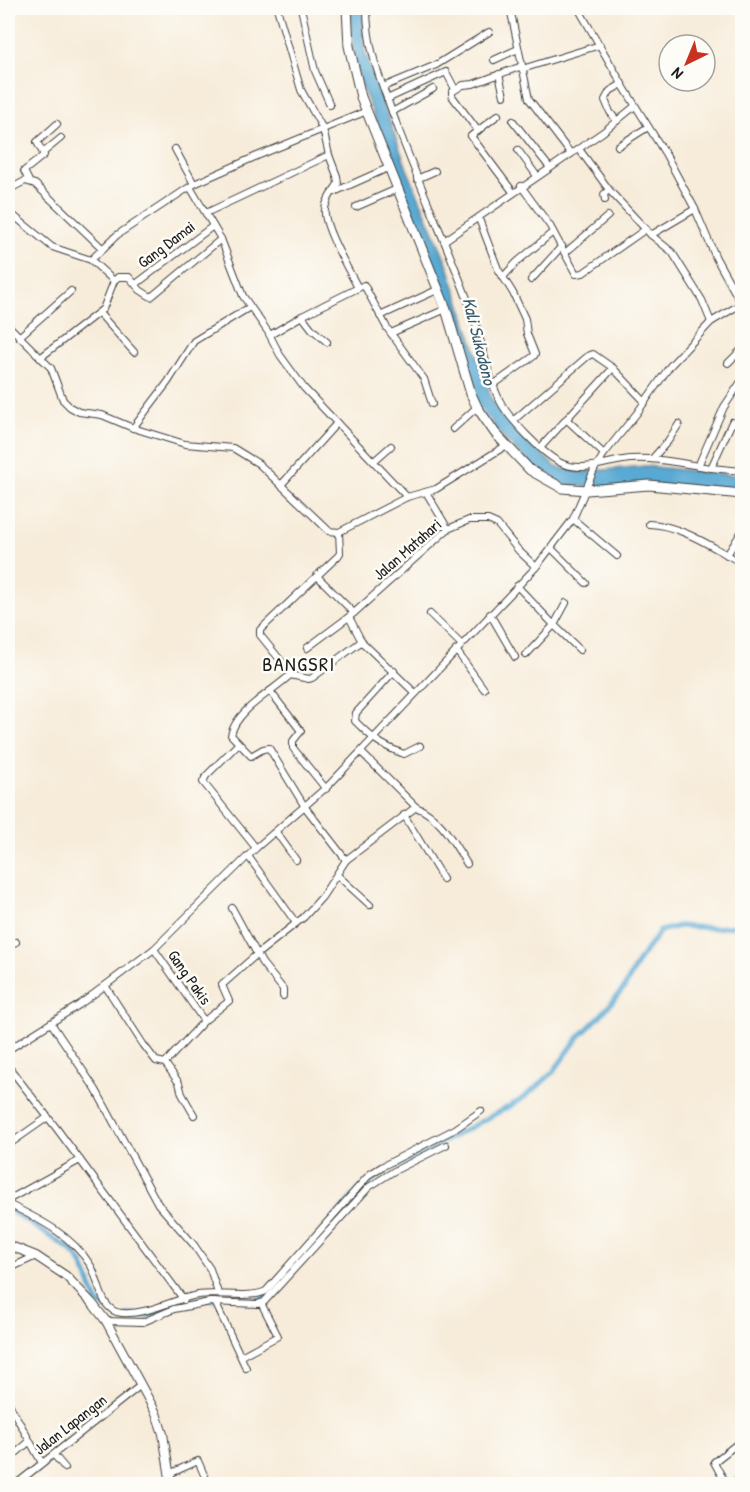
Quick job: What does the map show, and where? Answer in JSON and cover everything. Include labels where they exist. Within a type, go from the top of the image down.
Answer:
[{"type":"main road","points":[[347,8],[346,28],[351,56],[367,111],[446,309],[471,394],[477,407],[495,432],[530,470],[562,488],[587,489],[649,485],[742,494]]},
{"type":"street","points":[[277,8],[301,90],[323,129],[338,181],[325,209],[326,221],[358,288]]},
{"type":"street","points":[[301,8],[315,71],[330,105]]},
{"type":"street","points":[[368,8],[369,45],[387,99],[417,179],[476,321],[493,385],[501,404],[541,447],[558,462],[567,466],[596,468],[624,460],[652,459],[742,471]]},
{"type":"street","points":[[510,8],[531,103],[572,154]]},
{"type":"street","points":[[8,1050],[106,987],[154,949],[249,858],[256,848],[326,789],[536,567],[573,519],[604,454],[670,366],[711,322],[742,305],[716,258],[695,208],[578,8]]},
{"type":"street","points":[[383,87],[436,65],[489,32]]},
{"type":"street","points":[[478,131],[452,96],[455,89],[600,45]]},
{"type":"street","points":[[494,60],[518,49]]},
{"type":"street","points":[[387,99],[446,72],[455,89]]},
{"type":"street","points":[[499,74],[504,96]]},
{"type":"street","points":[[617,120],[610,112],[605,100],[610,91],[622,84]]},
{"type":"street","points":[[392,112],[433,89]]},
{"type":"street","points":[[444,241],[478,219],[521,186],[572,154],[635,106]]},
{"type":"street","points":[[91,260],[142,218],[192,185],[367,111]]},
{"type":"street","points":[[498,115],[471,136],[513,192]]},
{"type":"street","points":[[513,121],[550,168]]},
{"type":"street","points":[[44,152],[37,142],[57,124]]},
{"type":"street","points":[[618,146],[648,127]]},
{"type":"street","points":[[29,182],[24,171],[61,138]]},
{"type":"street","points":[[579,148],[609,190],[649,232],[672,252],[682,265],[702,300],[711,322]]},
{"type":"street","points":[[175,149],[221,239],[243,296],[270,335],[280,355],[304,388],[407,497]]},
{"type":"street","points":[[518,150],[537,176]]},
{"type":"street","points":[[206,213],[329,155]]},
{"type":"street","points":[[331,194],[388,168]]},
{"type":"street","points":[[417,179],[435,171]]},
{"type":"street","points":[[8,188],[25,181],[40,188],[103,249]]},
{"type":"street","points":[[521,186],[553,232],[574,272],[580,275],[649,232],[695,208]]},
{"type":"street","points":[[356,207],[397,189]]},
{"type":"street","points":[[605,200],[604,194],[609,190]]},
{"type":"street","points":[[8,211],[52,247],[91,260],[114,281]]},
{"type":"street","points":[[531,280],[563,250],[608,216]]},
{"type":"street","points":[[478,219],[503,277],[525,318],[527,334],[535,354],[493,385]]},
{"type":"street","name":"Gang Damai","points":[[135,284],[213,226]]},
{"type":"street","points":[[503,277],[553,232]]},
{"type":"street","points":[[40,358],[99,313],[106,304],[114,281],[118,277],[124,276],[132,280],[147,296],[153,296],[221,239]]},
{"type":"street","points":[[270,335],[364,285],[380,316],[424,380],[432,404]]},
{"type":"street","points":[[380,316],[437,290]]},
{"type":"street","points":[[19,337],[71,291]]},
{"type":"street","points":[[133,428],[176,370],[194,341],[250,307]]},
{"type":"street","points":[[391,333],[446,309]]},
{"type":"street","points":[[99,313],[134,352]]},
{"type":"street","points":[[302,316],[312,329],[327,342]]},
{"type":"street","points":[[8,325],[51,368],[63,400],[70,407],[79,412],[102,415],[133,428],[185,444],[233,448],[260,464],[329,531],[339,532],[407,497],[436,489],[507,445]]},
{"type":"street","points":[[728,363],[742,349]]},
{"type":"street","points":[[514,420],[590,355],[596,355],[613,368],[645,402]]},
{"type":"street","points":[[541,447],[613,368]]},
{"type":"street","points":[[698,465],[724,407],[742,380]]},
{"type":"street","points":[[453,429],[477,407]]},
{"type":"street","points":[[566,419],[604,454]]},
{"type":"street","points":[[711,468],[732,422],[742,427]]},
{"type":"street","points":[[281,485],[337,423]]},
{"type":"street","points":[[652,459],[679,424]]},
{"type":"street","points":[[374,461],[391,446]]},
{"type":"street","points":[[426,492],[448,529]]},
{"type":"street","points":[[573,519],[617,556]]},
{"type":"street","name":"Jalan Matahari","points":[[307,648],[351,615],[448,529],[469,520],[488,520],[497,524],[519,551],[536,567]]},
{"type":"street","points":[[649,524],[685,534],[742,563]]},
{"type":"street","points":[[727,555],[742,531]]},
{"type":"street","points":[[290,675],[260,635],[260,630],[340,553],[339,532]]},
{"type":"street","points":[[551,548],[586,583]]},
{"type":"street","points":[[318,576],[351,615],[362,641],[415,693]]},
{"type":"street","points":[[518,586],[580,650]]},
{"type":"street","points":[[526,655],[554,625],[566,603]]},
{"type":"street","points":[[430,614],[458,647],[484,689]]},
{"type":"street","points":[[490,614],[515,657]]},
{"type":"street","points":[[290,675],[312,678],[362,641]]},
{"type":"street","points":[[394,671],[355,717],[355,721],[372,739],[404,754],[420,746]]},
{"type":"street","points":[[290,675],[249,708],[232,730],[231,735],[251,756],[269,748],[305,807],[346,860]]},
{"type":"street","points":[[270,691],[301,731],[291,744],[293,748],[326,789]]},
{"type":"street","points":[[238,744],[206,776],[203,782],[256,848]]},
{"type":"street","points":[[361,752],[416,807],[433,816],[467,864]]},
{"type":"street","points":[[165,1063],[204,1021],[229,1001],[222,986],[296,923],[322,897],[346,860],[416,807]]},
{"type":"street","points":[[404,815],[443,879]]},
{"type":"street","points":[[276,832],[296,860]]},
{"type":"street","points":[[249,858],[296,923]]},
{"type":"street","points":[[337,875],[370,905]]},
{"type":"street","points":[[232,908],[257,954],[283,989],[284,996]]},
{"type":"street","points":[[8,946],[16,942]]},
{"type":"street","name":"Gang Pakis","points":[[154,949],[204,1021]]},
{"type":"street","points":[[106,987],[142,1044],[156,1061],[165,1063],[179,1083],[182,1094],[194,1114]]},
{"type":"street","points":[[51,1023],[96,1090],[159,1204],[194,1245],[210,1269],[218,1293]]},
{"type":"street","points":[[8,1066],[186,1302]]},
{"type":"street","points":[[80,1160],[8,1202],[72,1241],[93,1269],[101,1292],[112,1310],[122,1313],[135,1312],[218,1293],[253,1295],[266,1291],[370,1174],[482,1112]]},
{"type":"street","points":[[8,1145],[48,1117]]},
{"type":"street","points":[[106,1322],[143,1322],[186,1302],[261,1303],[369,1187],[394,1171],[446,1145]]},
{"type":"street","points":[[8,1245],[36,1256],[66,1276],[92,1303],[106,1322],[141,1385],[163,1434],[171,1485]]},
{"type":"street","points":[[8,1269],[36,1256]]},
{"type":"street","points":[[215,1302],[246,1368]]},
{"type":"street","points":[[242,1356],[278,1336],[261,1303]]},
{"type":"street","name":"Jalan Lapangan","points":[[16,1485],[72,1440],[83,1436],[141,1385]]},
{"type":"street","points":[[8,1402],[42,1463]]},
{"type":"street","points":[[742,1406],[742,1411]]},
{"type":"street","points":[[72,1440],[76,1447]]},
{"type":"street","points":[[726,1485],[714,1462],[742,1440]]},
{"type":"street","points":[[15,1454],[30,1441]]},
{"type":"street","points":[[54,1455],[65,1468]]},
{"type":"street","points":[[168,1470],[198,1461],[208,1485]]},
{"type":"street","points":[[732,1485],[742,1477]]},
{"type":"water","points":[[351,8],[363,8],[365,53],[407,169],[447,263],[492,400],[526,440],[556,467],[582,472],[645,466],[742,476],[742,491],[566,486],[535,470],[497,431],[474,391],[461,335],[357,74],[351,37]]},
{"type":"waterway","name":"Kali Sukodono","points":[[475,390],[490,416]]},
{"type":"waterway","points":[[280,1281],[360,1189],[392,1167],[419,1155],[519,1101],[538,1086],[553,1072],[578,1038],[624,988],[639,960],[660,931],[679,926],[713,928],[742,924]]},
{"type":"waterway","points":[[8,1209],[71,1250],[82,1263],[97,1302],[109,1309]]},
{"type":"waterway","points":[[246,1302],[262,1298],[272,1290]]},
{"type":"waterway","points":[[190,1304],[205,1298],[216,1300]]},
{"type":"waterway","points":[[128,1315],[147,1316],[163,1311]]},
{"type":"district","name":"BANGSRI","points":[[299,664]]}]
